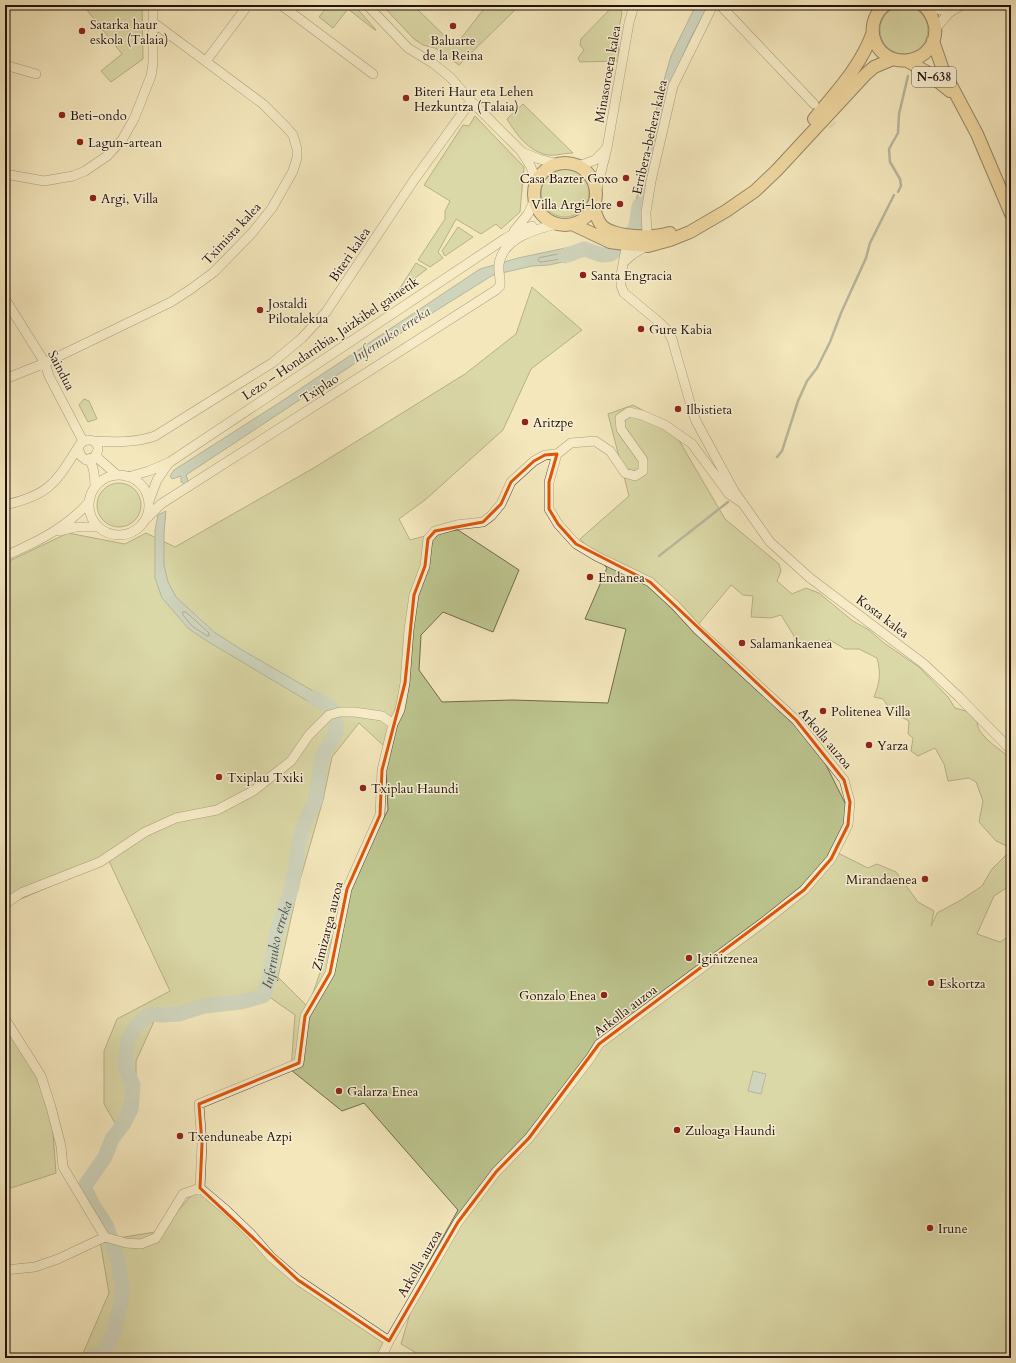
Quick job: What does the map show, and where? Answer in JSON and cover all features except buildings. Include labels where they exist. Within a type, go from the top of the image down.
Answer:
[{"type":"main road","points":[[593,205],[599,222],[609,236],[633,247],[688,228],[723,208],[752,187],[791,149],[856,66],[866,50],[873,32],[876,16],[884,6]]},
{"type":"main road","name":"N-638","points":[[924,6],[932,17],[934,35],[943,70],[977,134],[1011,214]]},
{"type":"main road","points":[[873,32],[877,45],[881,51],[893,59]]},
{"type":"main road","name":"N-638","points":[[907,61],[920,56],[930,47],[934,35]]},
{"type":"main road","points":[[572,224],[585,217],[593,205],[596,192],[592,179],[588,173],[579,166],[569,163],[558,164],[546,169],[537,182],[534,192],[538,210],[554,222],[572,224],[609,236],[633,247],[670,240],[690,232],[726,211],[754,191],[777,170],[866,74],[874,67],[893,59]]},
{"type":"main road","name":"N-638","points":[[893,59],[907,61],[934,77],[957,98]]},
{"type":"street","points":[[5,174],[44,181],[59,179],[86,171],[107,156],[122,140],[134,119],[151,76],[154,63],[153,5]]},
{"type":"street","points":[[206,61],[248,5]]},
{"type":"street","points":[[281,5],[373,74]]},
{"type":"street","points":[[367,5],[408,48],[434,64],[451,78],[471,101],[521,151],[530,165],[537,182]]},
{"type":"street","name":"Minasoroeta kalea","points":[[596,192],[607,148],[629,23],[634,5]]},
{"type":"street","name":"Erribera-behera kalea","points":[[713,5],[672,86],[646,212],[621,275],[622,289],[624,293],[668,330],[672,338],[696,421],[741,502]]},
{"type":"street","points":[[720,5],[814,104]]},
{"type":"street","points":[[934,35],[945,17],[962,5]]},
{"type":"street","points":[[924,6],[942,10],[953,10]]},
{"type":"street","name":"Tximista kalea","points":[[5,379],[44,363],[171,302],[191,289],[214,272],[252,233],[272,208],[293,171],[297,149],[293,135],[263,104],[154,23]]},
{"type":"street","points":[[5,65],[36,74]]},
{"type":"street","name":"Biteri kalea","points":[[81,444],[90,440],[114,442],[138,440],[155,436],[250,378],[272,363],[302,338],[326,312],[414,180],[471,101]]},
{"type":"street","points":[[579,166],[595,160],[607,148]]},
{"type":"street","points":[[521,151],[539,159],[558,164]]},
{"type":"street","points":[[506,238],[523,220],[535,199]]},
{"type":"street","points":[[506,238],[528,227],[554,222]]},
{"type":"street","name":"Txiplao","points":[[146,519],[161,504],[496,290],[500,286],[499,265],[504,252],[513,242],[529,232],[554,222]]},
{"type":"street","name":"Lezo – Hondarribia, Jaizkibel gainetik","points":[[128,477],[170,462],[506,238]]},
{"type":"street","name":"Saindua","points":[[5,299],[9,315],[23,327],[44,363],[81,444],[79,454],[92,456]]},
{"type":"street","points":[[557,454],[571,443],[595,441],[610,451],[625,473],[636,476],[643,471],[643,460],[621,429],[620,418],[629,412],[642,415],[665,425],[692,444],[729,494],[741,502]]},
{"type":"street","points":[[93,441],[97,446],[92,456],[95,487]]},
{"type":"street","name":"Biteri kalea","points":[[68,465],[75,460],[92,456],[104,445],[114,442]]},
{"type":"street","points":[[5,506],[42,493],[53,484],[68,465],[81,444]]},
{"type":"street","name":"Zimizarga auzoa","points":[[200,1188],[202,1144],[199,1104],[299,1063],[306,1016],[330,973],[348,889],[380,815],[382,770],[393,724],[400,710],[408,630],[413,600],[425,566],[428,539],[435,531],[483,522],[491,516],[501,504],[511,482],[534,461],[545,455],[557,454]]},
{"type":"street","name":"Arkolla auzoa","points":[[381,1358],[389,1341],[458,1222],[496,1172],[529,1138],[592,1057],[600,1044],[804,890],[831,859],[848,825],[850,802],[844,780],[796,720],[698,630],[675,605],[650,582],[596,556],[576,544],[558,524],[549,509],[549,482],[557,454]]},
{"type":"street","points":[[92,456],[100,460],[118,475]]},
{"type":"street","name":"Lezo – Hondarribia, Jaizkibel gainetik","points":[[146,519],[149,501],[157,480],[170,462]]},
{"type":"street","points":[[118,475],[105,479],[95,487],[92,492],[89,502],[91,516],[98,527],[110,534],[124,535],[136,529],[146,519]]},
{"type":"street","name":"Lezo – Hondarribia, Jaizkibel gainetik","points":[[118,475],[128,477],[140,484],[149,501]]},
{"type":"street","points":[[5,556],[54,532],[73,519],[89,502]]},
{"type":"street","name":"Kosta kalea","points":[[741,502],[770,542],[790,561],[810,578],[924,664],[1011,750]]},
{"type":"street","points":[[54,532],[76,527],[98,527]]},
{"type":"street","points":[[5,904],[21,893],[100,862],[145,832],[176,818],[217,810],[253,791],[291,761],[309,735],[329,715],[340,712],[354,712],[382,716],[393,724]]},
{"type":"street","points":[[5,1019],[41,1076],[51,1106],[63,1167],[105,1237]]},
{"type":"street","points":[[5,1270],[35,1267],[58,1259],[105,1237],[126,1243],[141,1244],[156,1238],[183,1194],[200,1188],[225,1209],[272,1257],[298,1280],[389,1341]]},
{"type":"highlighted area","points":[[557,454],[549,482],[549,509],[558,524],[576,544],[650,582],[796,720],[844,780],[850,802],[848,825],[831,859],[804,890],[599,1044],[529,1138],[496,1172],[458,1222],[389,1341],[298,1280],[200,1188],[202,1144],[199,1104],[299,1063],[305,1016],[330,973],[347,889],[380,815],[382,770],[405,683],[414,595],[425,566],[428,539],[435,531],[483,522],[501,504],[511,482],[534,461],[545,455]]},
{"type":"green space","points":[[83,5],[142,5],[143,59],[111,82],[101,71],[122,54]]},
{"type":"green space","points":[[328,5],[354,5],[376,30],[348,9],[333,28],[319,17]]},
{"type":"green space","points":[[382,5],[413,5],[455,46],[487,5],[520,5],[459,65],[435,48],[423,45],[414,39]]},
{"type":"green space","points":[[614,5],[618,5],[622,13],[618,33],[619,61],[580,62],[578,58],[584,50],[580,45],[581,39]]},
{"type":"green space","points":[[899,6],[909,6],[918,10],[924,16],[927,21],[927,39],[918,50],[909,54],[899,54],[890,50],[884,44],[880,35],[880,25],[884,16],[890,10]]},
{"type":"green space","points":[[523,104],[573,153],[548,155],[535,150],[524,142],[507,119]]},
{"type":"green space","points":[[475,116],[524,167],[520,212],[501,229],[496,224],[481,234],[456,219],[438,252],[443,258],[430,267],[418,260],[445,219],[445,211],[450,201],[424,185],[463,125],[469,126]]},
{"type":"green space","points":[[565,169],[574,171],[582,176],[587,184],[589,193],[587,202],[582,210],[574,215],[565,217],[556,215],[548,210],[543,202],[541,193],[543,184],[548,176],[556,171]]},
{"type":"green space","points":[[458,227],[473,237],[445,256],[442,251]]},
{"type":"green space","points":[[416,263],[427,269],[398,291]]},
{"type":"green space","points":[[532,287],[582,330],[531,369],[503,430],[425,500],[399,519],[410,540],[440,532],[458,530],[519,570],[493,632],[443,612],[421,635],[419,670],[442,702],[513,700],[608,703],[626,629],[585,619],[607,568],[580,539],[629,496],[608,414],[633,405],[670,425],[725,519],[779,564],[781,571],[777,581],[792,594],[806,588],[819,593],[853,621],[869,630],[884,643],[919,667],[948,697],[955,708],[976,714],[980,732],[1011,759],[1011,848],[996,841],[979,822],[983,801],[976,782],[969,778],[948,781],[944,764],[935,748],[918,756],[911,751],[913,738],[908,734],[909,721],[892,712],[883,699],[874,697],[878,687],[879,678],[877,658],[859,649],[845,649],[830,640],[819,642],[807,649],[795,646],[794,636],[781,615],[771,618],[751,617],[753,596],[743,595],[731,585],[697,626],[796,720],[823,759],[849,811],[834,851],[868,868],[877,864],[896,872],[918,902],[934,911],[931,926],[937,913],[961,900],[982,886],[992,869],[1011,850],[1011,885],[994,896],[977,934],[1000,942],[1011,935],[1011,1358],[425,1358],[401,1344],[421,1276],[458,1210],[364,1103],[342,1111],[291,1070],[295,1015],[268,996],[156,1017],[136,1061],[136,1105],[115,1123],[104,1104],[104,1051],[117,1019],[170,991],[109,861],[16,901],[5,910],[5,563],[68,533],[125,544],[146,533],[175,547],[312,469],[465,374],[516,334]],"holes":[[[359,723],[385,747],[388,810],[355,873],[308,1007],[278,977],[298,887],[323,800],[332,757]]]},
{"type":"green space","points":[[84,399],[89,401],[97,419],[88,422],[79,405]]},
{"type":"green space","points":[[115,483],[123,483],[135,489],[141,501],[141,509],[135,521],[123,527],[115,527],[103,521],[97,509],[97,501],[103,489]]},
{"type":"green space","points":[[5,1021],[50,1093],[56,1173],[5,1190]]},
{"type":"green space","points":[[199,1186],[280,1265],[390,1340],[385,1358],[81,1358],[109,1293],[100,1241],[161,1231]]},
{"type":"water","points":[[696,5],[709,5],[691,37],[675,74],[643,206],[640,227],[630,226],[658,101],[671,56]]},
{"type":"water","points":[[575,246],[584,246],[583,252],[567,261],[549,265],[532,266],[493,275],[413,325],[186,475],[188,481],[185,484],[181,482],[181,476],[172,479],[170,476],[174,470],[279,403],[480,269],[518,258]]},
{"type":"water","points":[[166,511],[164,565],[168,582],[176,597],[214,632],[320,695],[331,707],[311,703],[207,641],[189,629],[162,598],[155,578],[155,530],[158,515]]},
{"type":"water","points":[[753,1071],[766,1074],[761,1094],[748,1091]]},
{"type":"waterway","points":[[898,192],[901,186],[900,179],[890,162],[889,149],[898,133],[899,114],[908,76]]},
{"type":"waterway","points":[[777,457],[782,451],[798,401],[807,381],[817,368],[830,342],[841,313],[866,258],[870,243],[894,195]]},
{"type":"waterway","name":"Infernuko erreka","points":[[565,256],[584,249],[602,255],[611,254],[622,246],[636,227],[639,206]]},
{"type":"waterway","points":[[659,556],[728,502]]},
{"type":"waterway","name":"Infernuko erreka","points":[[89,1358],[104,1353],[113,1333],[121,1304],[122,1286],[118,1260],[106,1225],[93,1205],[84,1187],[105,1157],[112,1139],[124,1123],[131,1109],[133,1085],[125,1067],[128,1039],[137,1025],[150,1014],[179,1014],[204,1006],[241,1002],[263,996],[269,979],[276,935],[292,887],[300,838],[307,817],[315,801],[322,756],[336,733],[336,723],[331,707],[314,698]]},
{"type":"tunnel","points":[[822,114],[833,126]]},
{"type":"place","name":"Baluarte de la Reina","points":[[453,26]]},
{"type":"place","name":"Satarka haur eskola (Talaia)","points":[[82,31]]},
{"type":"place","name":"Biteri Haur eta Lehen Hezkuntza (Talaia)","points":[[406,98]]},
{"type":"place","name":"Beti-ondo","points":[[62,115]]},
{"type":"place","name":"Lagun-artean","points":[[80,142]]},
{"type":"place","name":"Casa Bazter Goxo","points":[[626,178]]},
{"type":"place","name":"Argi, Villa","points":[[93,198]]},
{"type":"place","name":"Villa Argi-lore","points":[[620,204]]},
{"type":"place","name":"Santa Engracia","points":[[583,275]]},
{"type":"place","name":"Jostaldi Pilotalekua","points":[[260,310]]},
{"type":"place","name":"Gure Kabia","points":[[641,329]]},
{"type":"place","name":"Ilbistieta","points":[[678,409]]},
{"type":"place","name":"Aritzpe","points":[[525,422]]},
{"type":"place","name":"Endanea","points":[[590,577]]},
{"type":"place","name":"Salamankaenea","points":[[742,643]]},
{"type":"place","name":"Politenea Villa","points":[[823,711]]},
{"type":"place","name":"Yarza","points":[[869,745]]},
{"type":"place","name":"Txiplau Txiki","points":[[219,777]]},
{"type":"place","name":"Txiplau Haundi","points":[[363,788]]},
{"type":"place","name":"Mirandaenea","points":[[925,879]]},
{"type":"place","name":"Igiñitzenea","points":[[689,958]]},
{"type":"place","name":"Eskortza","points":[[931,983]]},
{"type":"place","name":"Gonzalo Enea","points":[[604,995]]},
{"type":"place","name":"Galarza Enea","points":[[339,1091]]},
{"type":"place","name":"Zuloaga Haundi","points":[[677,1130]]},
{"type":"place","name":"Txenduneabe Azpi","points":[[180,1136]]},
{"type":"place","name":"Irune","points":[[930,1228]]}]
